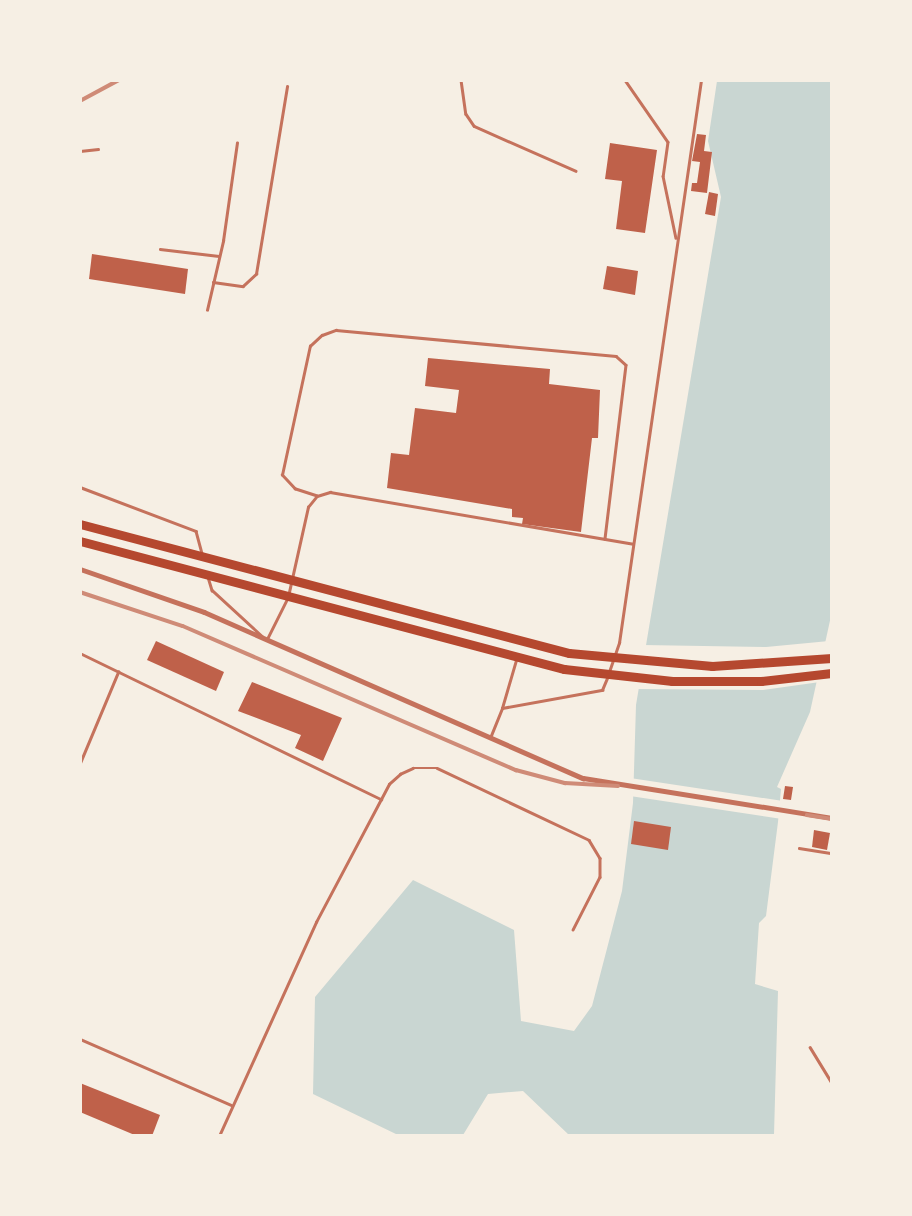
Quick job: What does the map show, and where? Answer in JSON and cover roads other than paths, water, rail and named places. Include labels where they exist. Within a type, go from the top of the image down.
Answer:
[{"type":"highway","points":[[80,524],[569,653],[712,666],[831,658]]},
{"type":"highway","points":[[80,541],[564,669],[672,681],[761,681],[831,673]]},
{"type":"street","points":[[80,569],[204,612],[567,772],[618,786],[831,818]]},
{"type":"lane","points":[[461,80],[466,114],[474,126],[576,171]]},
{"type":"lane","points":[[625,80],[668,142],[663,176],[676,242]]},
{"type":"lane","points":[[502,708],[602,690],[619,643],[701,80]]},
{"type":"lane","points":[[214,282],[243,286],[256,274],[287,87]]},
{"type":"lane","points":[[206,310],[220,256],[237,144]]},
{"type":"lane","points":[[80,151],[98,149]]},
{"type":"lane","points":[[160,249],[220,256]]},
{"type":"lane","points":[[317,496],[295,489],[282,475],[310,346],[321,335],[336,330],[617,356],[626,365],[605,539]]},
{"type":"lane","points":[[80,487],[196,531],[212,590],[267,640],[285,606],[308,507],[317,496],[330,492],[633,544]]},
{"type":"lane","points":[[489,739],[502,708],[524,631]]},
{"type":"lane","points":[[80,653],[381,799]]},
{"type":"lane","points":[[80,763],[118,672]]},
{"type":"lane","points":[[219,1136],[316,922],[381,799],[400,774],[413,768],[437,768],[581,833],[596,848],[601,868],[596,886],[573,930]]},
{"type":"lane","points":[[799,848],[831,853]]},
{"type":"lane","points":[[80,1039],[231,1105]]},
{"type":"lane","points":[[810,1046],[831,1083]]},
{"type":"railway","points":[[80,101],[119,80]]},
{"type":"railway","points":[[80,592],[183,626],[516,770],[565,783],[618,786]]},
{"type":"railway","points":[[807,815],[832,819]]}]
